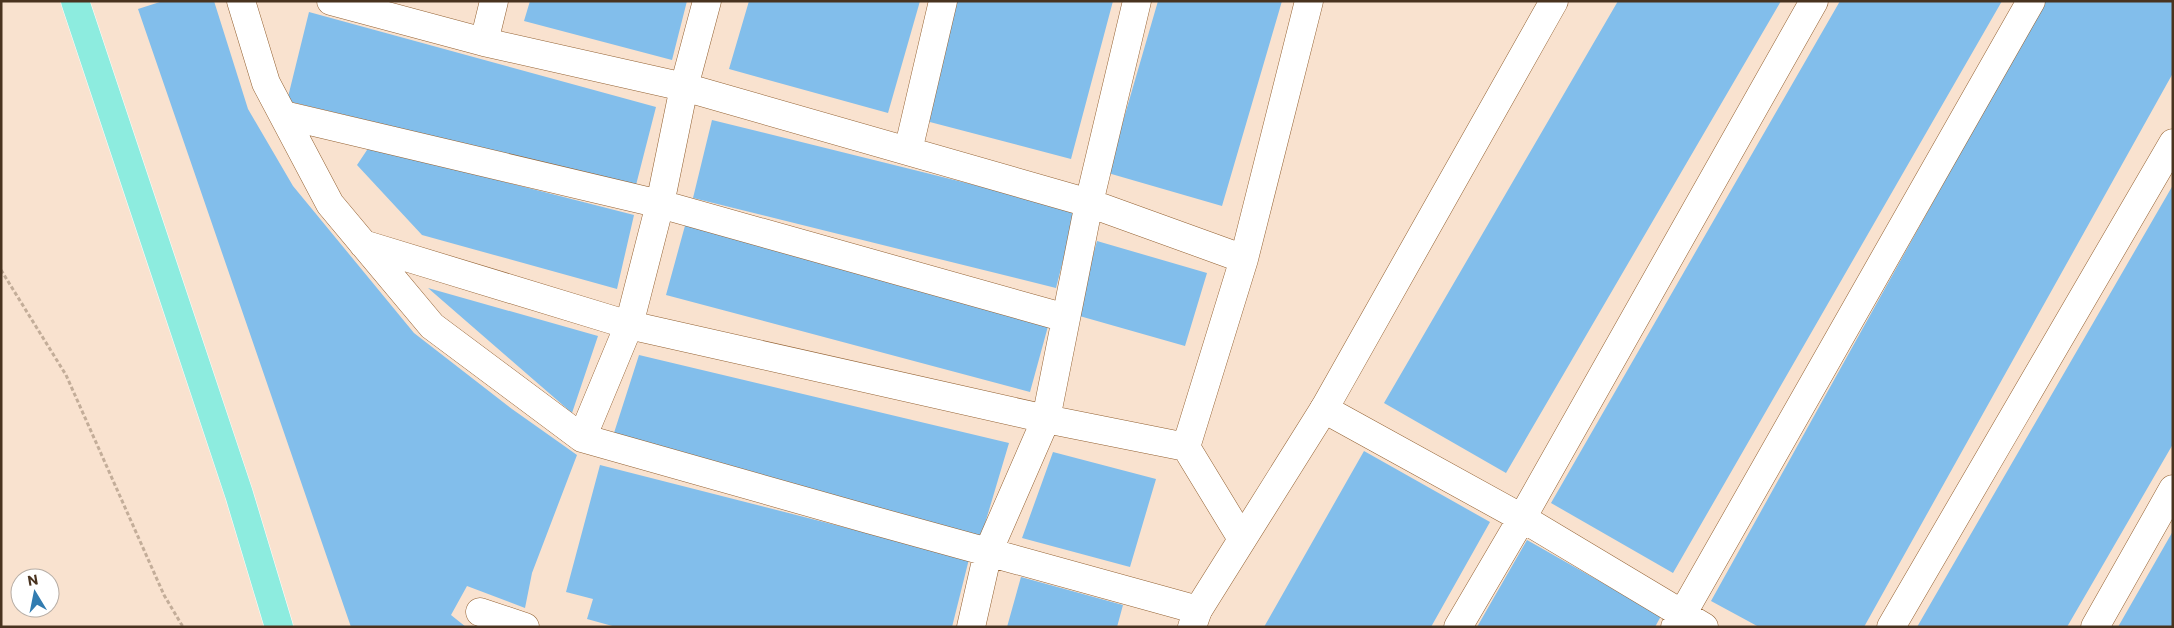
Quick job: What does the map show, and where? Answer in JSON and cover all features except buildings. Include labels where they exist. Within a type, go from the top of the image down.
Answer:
[{"type":"main road","points":[[75,1],[239,494],[279,627]]},
{"type":"street","points":[[240,1],[266,83],[330,204],[432,326],[582,438],[988,552],[1195,618],[1324,409],[1554,1]]},
{"type":"street","points":[[331,1],[484,42],[684,87],[1089,203],[1244,259]]},
{"type":"street","points":[[484,42],[494,1]]},
{"type":"street","points":[[582,438],[629,325],[660,204],[684,87],[707,1]]},
{"type":"street","points":[[908,151],[943,1]]},
{"type":"street","points":[[971,627],[988,552],[1046,419],[1089,203],[1137,1]]},
{"type":"street","points":[[1186,447],[1244,259],[1309,1]]},
{"type":"street","points":[[1458,627],[1522,518],[1814,1]]},
{"type":"street","points":[[1324,409],[1522,518],[1687,623],[2031,1]]},
{"type":"street","points":[[284,116],[660,204],[1066,318]]},
{"type":"street","points":[[1891,627],[2173,143]]},
{"type":"street","points":[[363,244],[629,325],[1046,419],[1186,447],[1242,539]]},
{"type":"street","points":[[2095,627],[2173,489]]},
{"type":"street","points":[[480,612],[524,627]]},
{"type":"path","points":[[1,270],[66,375],[164,595],[183,627]]}]
